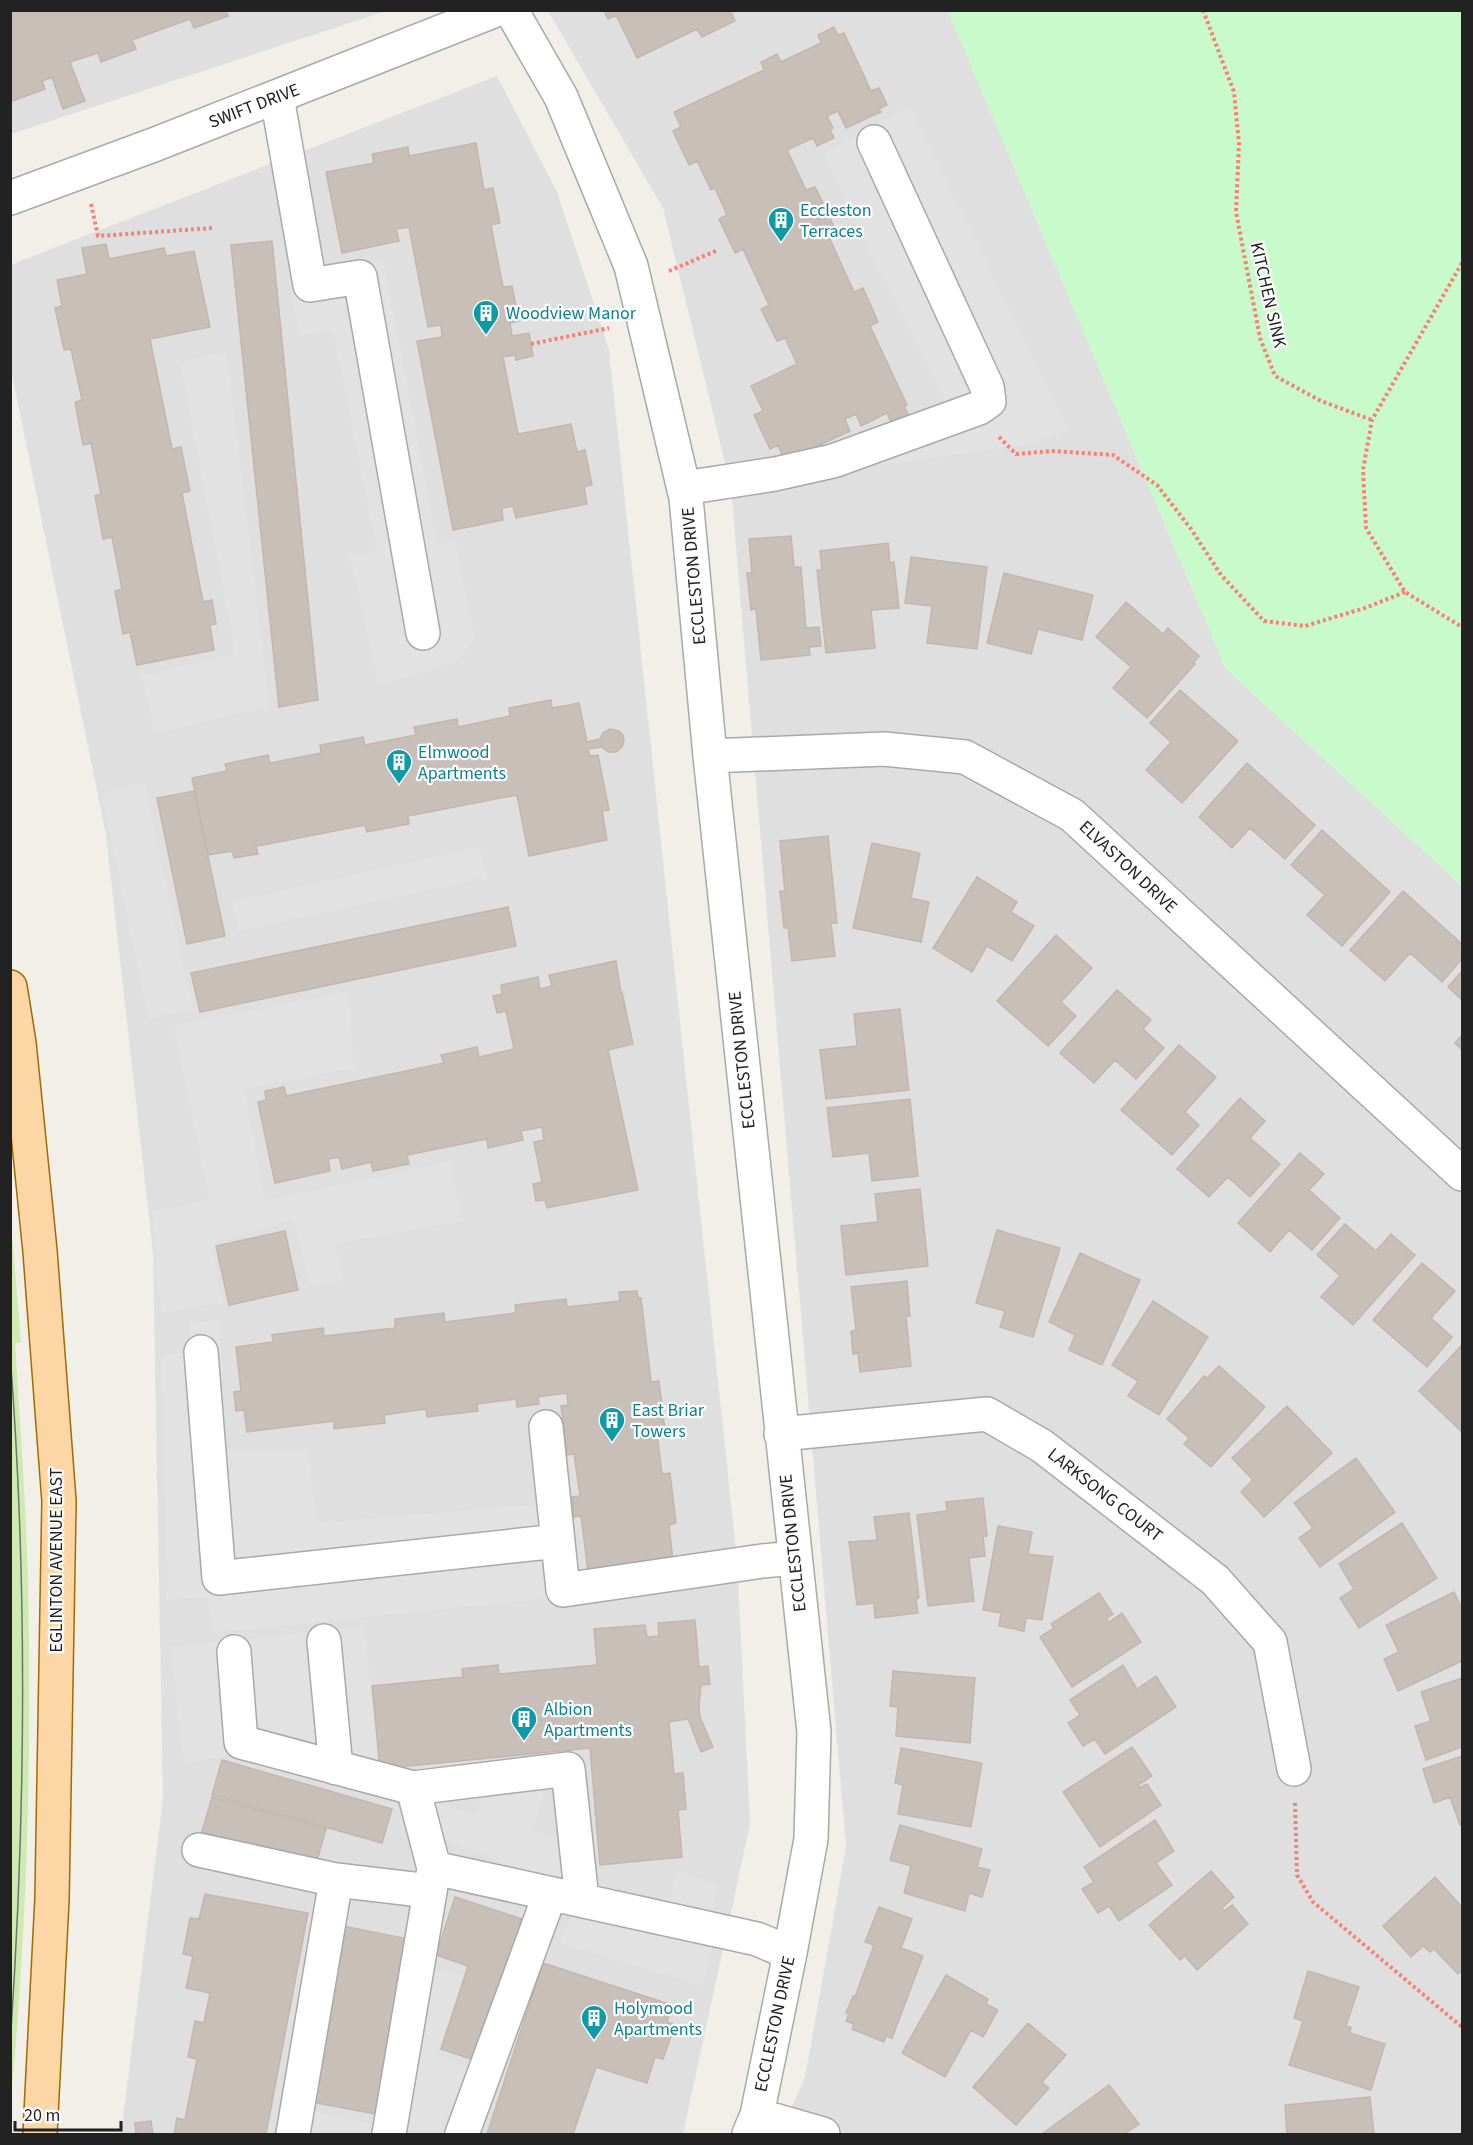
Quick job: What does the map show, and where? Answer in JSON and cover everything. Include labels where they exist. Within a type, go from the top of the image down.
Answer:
[{"type":"main road","name":"EGLINTON AVENUE EAST","points":[[10,987],[19,1043],[40,1251],[59,1501],[52,1899],[40,2134]]},
{"type":"street","name":"SWIFT DRIVE","points":[[10,198],[277,97],[496,10]]},
{"type":"street","name":"ECCLESTON DRIVE","points":[[511,10],[561,97],[631,266],[684,488],[710,756],[814,1732],[811,1839],[790,1953],[753,2125]]},
{"type":"street","points":[[277,97],[310,285],[360,277],[423,633]]},
{"type":"street","points":[[684,488],[775,474],[833,461],[974,410],[989,401],[987,387],[874,142]]},
{"type":"street","name":"ELVASTON DRIVE","points":[[710,756],[884,749],[964,757],[1072,816],[1462,1174]]},
{"type":"street","points":[[201,1352],[219,1578],[558,1541]]},
{"type":"street","name":"LARKSONG COURT","points":[[781,1434],[987,1414],[1042,1446],[1215,1580],[1270,1642],[1294,1769]]},
{"type":"street","points":[[546,1427],[563,1590],[794,1558]]},
{"type":"street","points":[[324,1641],[336,1768]]},
{"type":"street","points":[[234,1652],[241,1742],[413,1788],[568,1769],[566,1897],[462,2134]]},
{"type":"street","points":[[388,2134],[432,1880],[413,1788]]},
{"type":"street","points":[[199,1850],[336,1880],[432,1880],[566,1897],[757,1939],[790,1953]]},
{"type":"street","points":[[292,2134],[336,1880]]},
{"type":"street","points":[[753,2125],[823,2134]]},
{"type":"path","name":"KITCHEN SINK","points":[[1203,10],[1234,92],[1239,144],[1236,212],[1260,338],[1275,376],[1321,401],[1372,420]]},
{"type":"path","points":[[89,197],[98,236],[212,228]]},
{"type":"path","points":[[635,286],[718,250]]},
{"type":"path","points":[[1462,263],[1372,420],[1363,470],[1366,528],[1405,592],[1462,627]]},
{"type":"path","points":[[531,344],[616,327]]},
{"type":"path","points":[[974,410],[1016,454],[1053,451],[1113,455],[1157,485],[1191,529],[1221,575],[1264,621],[1305,626],[1365,608],[1405,592]]},
{"type":"path","points":[[1294,1769],[1297,1875],[1313,1902],[1462,2027]]},
{"type":"shaded area","points":[[11,10],[386,11],[11,134]]},
{"type":"shaded area","points":[[548,11],[948,11],[1226,669],[1462,886],[1462,2134],[780,2134],[805,2077],[846,1847],[731,487],[663,208]]},
{"type":"shaded area","points":[[497,76],[557,192],[609,350],[737,1560],[750,1824],[683,2134],[121,2134],[163,1799],[153,1253],[106,835],[11,370],[10,265]]},
{"type":"shaded area","points":[[908,107],[1069,430],[1035,443],[882,465],[873,436],[949,409],[823,154]]},
{"type":"shaded area","points":[[384,261],[438,545],[455,540],[475,636],[460,660],[378,686],[350,557],[376,549],[334,336],[328,331],[299,335],[288,280]]},
{"type":"shaded area","points":[[227,351],[270,706],[154,733],[142,676],[235,654],[180,363]]},
{"type":"shaded area","points":[[145,783],[193,1009],[148,1019],[101,793]]},
{"type":"shaded area","points":[[481,847],[487,877],[238,931],[232,902]]},
{"type":"shaded area","points":[[349,992],[354,1068],[244,1089],[266,1201],[449,1162],[464,1220],[336,1244],[344,1280],[309,1286],[293,1219],[218,1241],[212,1249],[223,1302],[161,1313],[152,1212],[209,1200],[173,1025]]},
{"type":"shaded area","points":[[189,1321],[220,1322],[226,1449],[307,1449],[319,1523],[562,1502],[572,1596],[212,1633],[207,1597],[167,1600],[161,1357],[191,1351]]},
{"type":"shaded area","points":[[365,1627],[381,1790],[243,1754],[183,1763],[170,1647]]},
{"type":"shaded area","points":[[484,1786],[543,1794],[533,1831],[566,1841],[559,1872],[669,1904],[677,1872],[719,1884],[711,1915],[719,1917],[703,1986],[560,1943],[570,1918],[574,1890],[432,1835],[436,1803],[476,1816]]},
{"type":"shaded area","points":[[428,1968],[466,1976],[436,2055],[475,2069],[460,2120],[443,2117],[439,2134],[310,2134],[315,2112],[392,2129]]},
{"type":"green space","points":[[948,11],[1462,11],[1462,886],[1226,669]]},
{"type":"green space","points":[[11,1222],[21,1342],[15,1343],[27,1553],[29,1777],[21,1970],[11,2099]]},
{"type":"building","points":[[10,10],[226,10],[228,16],[194,28],[190,19],[132,40],[136,49],[101,62],[98,53],[70,62],[85,101],[63,109],[52,77],[42,81],[45,89],[10,102]]},
{"type":"building","points":[[604,10],[735,10],[731,12],[735,21],[702,37],[697,29],[637,58],[616,15],[608,19]]},
{"type":"building","name":"Eccleston Terraces","points":[[834,27],[838,35],[844,33],[871,91],[879,88],[887,105],[879,109],[881,112],[846,128],[838,111],[827,116],[833,128],[830,130],[834,138],[817,146],[813,138],[787,150],[806,190],[815,187],[823,203],[814,207],[820,220],[829,216],[837,234],[829,237],[854,292],[863,288],[878,322],[870,326],[907,405],[904,406],[908,414],[891,422],[887,413],[861,426],[856,414],[845,419],[850,431],[785,461],[778,445],[770,449],[754,415],[763,411],[751,386],[797,364],[785,338],[777,341],[761,309],[769,305],[743,249],[735,253],[719,219],[727,215],[715,188],[711,190],[697,161],[689,165],[673,131],[681,127],[674,112],[764,70],[761,62],[777,54],[781,62],[821,43],[818,35]]},
{"type":"building","name":"Woodview Manor","points":[[476,143],[484,190],[493,188],[500,223],[491,225],[503,287],[512,286],[519,321],[510,323],[512,336],[529,333],[533,356],[516,360],[515,355],[503,357],[518,434],[571,424],[577,452],[585,450],[592,485],[584,487],[587,504],[516,518],[513,506],[502,508],[503,520],[453,530],[417,341],[442,337],[441,325],[428,327],[409,227],[396,229],[399,241],[342,253],[326,172],[374,163],[372,154],[408,147],[409,156]]},
{"type":"building","points":[[272,241],[318,700],[279,707],[231,245]]},
{"type":"building","points":[[106,244],[109,259],[164,248],[166,256],[194,251],[210,327],[150,339],[172,449],[181,447],[190,491],[182,493],[203,602],[212,600],[216,624],[210,625],[214,650],[137,665],[130,632],[123,634],[115,591],[122,589],[112,537],[103,539],[95,496],[101,494],[91,443],[83,445],[75,402],[82,400],[71,349],[64,350],[55,308],[62,306],[57,280],[87,274],[82,248]]},
{"type":"building","points":[[791,536],[794,567],[801,567],[806,628],[819,627],[821,646],[809,647],[810,655],[761,660],[756,609],[751,610],[747,573],[752,573],[749,539]]},
{"type":"building","points":[[888,543],[890,563],[894,562],[899,608],[871,610],[875,648],[826,653],[817,570],[822,570],[820,551]]},
{"type":"building","points":[[911,557],[987,567],[977,649],[927,643],[932,606],[905,603]]},
{"type":"building","points":[[1004,573],[1093,595],[1082,640],[1038,629],[1031,654],[987,643]]},
{"type":"building","points":[[1126,602],[1163,634],[1168,628],[1199,656],[1193,663],[1195,664],[1147,718],[1113,688],[1131,667],[1096,637]]},
{"type":"building","points":[[1180,690],[1238,741],[1182,803],[1146,770],[1171,742],[1150,723]]},
{"type":"building","name":"Elmwood Apartments","points":[[551,700],[552,708],[579,703],[587,742],[600,739],[603,733],[610,729],[619,731],[623,735],[622,747],[616,752],[608,752],[602,747],[588,749],[590,756],[598,755],[609,810],[602,811],[607,840],[529,856],[517,795],[408,816],[409,824],[367,832],[365,825],[256,846],[258,854],[234,858],[232,851],[208,855],[192,778],[227,771],[225,764],[268,755],[270,763],[321,753],[320,745],[363,737],[365,745],[416,735],[414,727],[457,719],[458,727],[510,716],[509,708]]},
{"type":"building","points":[[1247,763],[1315,825],[1285,859],[1250,828],[1232,848],[1199,817]]},
{"type":"building","points":[[194,791],[225,936],[187,944],[157,798]]},
{"type":"building","points":[[1322,830],[1390,892],[1342,946],[1307,915],[1325,895],[1291,865]]},
{"type":"building","points":[[828,836],[837,923],[831,923],[835,956],[792,961],[788,928],[784,928],[780,891],[785,891],[780,841]]},
{"type":"building","points":[[872,843],[920,853],[911,898],[929,902],[921,942],[853,928]]},
{"type":"building","points":[[977,877],[1017,902],[1011,912],[1034,926],[1012,961],[987,946],[972,972],[933,948]]},
{"type":"building","points":[[1403,891],[1462,944],[1462,959],[1442,982],[1410,953],[1385,981],[1350,950]]},
{"type":"building","points":[[508,907],[516,946],[200,1012],[191,973]]},
{"type":"building","points":[[1056,935],[1092,968],[1061,1002],[1076,1016],[1048,1046],[997,1001]]},
{"type":"building","points":[[616,961],[633,1044],[608,1050],[638,1190],[547,1208],[545,1200],[536,1201],[533,1184],[542,1182],[534,1142],[544,1140],[542,1127],[521,1131],[523,1140],[488,1148],[487,1139],[407,1155],[409,1164],[373,1171],[371,1162],[342,1169],[339,1157],[328,1159],[330,1171],[275,1183],[258,1102],[266,1100],[265,1091],[284,1087],[286,1096],[444,1063],[441,1055],[477,1047],[479,1057],[514,1049],[506,1011],[497,1013],[493,996],[502,994],[501,985],[538,977],[540,989],[552,986],[549,975]]},
{"type":"building","points":[[1462,971],[1462,1000],[1448,987]]},
{"type":"building","points":[[1117,990],[1151,1020],[1143,1029],[1164,1048],[1136,1079],[1115,1060],[1094,1083],[1060,1053]]},
{"type":"building","points":[[900,1009],[909,1090],[826,1099],[820,1050],[857,1046],[854,1014]]},
{"type":"building","points":[[1462,1035],[1462,1050],[1455,1043]]},
{"type":"building","points":[[1179,1045],[1216,1077],[1185,1112],[1199,1125],[1172,1155],[1121,1110]]},
{"type":"building","points":[[1240,1098],[1265,1121],[1250,1138],[1280,1164],[1250,1197],[1228,1177],[1209,1197],[1177,1169]]},
{"type":"building","points":[[910,1099],[918,1176],[872,1181],[869,1153],[833,1157],[827,1108]]},
{"type":"building","points":[[1300,1153],[1324,1174],[1309,1190],[1340,1218],[1312,1250],[1289,1230],[1270,1252],[1238,1223]]},
{"type":"building","points":[[920,1189],[928,1266],[846,1275],[841,1226],[878,1222],[875,1194]]},
{"type":"building","points":[[1345,1224],[1376,1251],[1391,1234],[1415,1255],[1353,1325],[1321,1297],[1340,1276],[1317,1255]]},
{"type":"building","points":[[997,1230],[1060,1248],[1033,1337],[1000,1327],[1005,1311],[976,1303]]},
{"type":"building","points":[[285,1231],[298,1290],[229,1305],[216,1246]]},
{"type":"building","points":[[1080,1253],[1140,1280],[1102,1365],[1069,1350],[1075,1335],[1049,1322]]},
{"type":"building","points":[[1422,1263],[1455,1291],[1431,1318],[1452,1337],[1427,1367],[1373,1320]]},
{"type":"building","points":[[907,1281],[910,1316],[906,1316],[911,1366],[860,1372],[858,1353],[853,1354],[851,1331],[856,1330],[851,1287]]},
{"type":"building","name":"East Briar Towers","points":[[637,1291],[638,1298],[641,1298],[651,1382],[659,1381],[665,1431],[657,1432],[662,1474],[670,1473],[676,1523],[669,1525],[673,1560],[588,1571],[581,1516],[574,1517],[572,1497],[580,1496],[574,1454],[567,1455],[561,1406],[568,1405],[567,1393],[538,1397],[539,1404],[517,1407],[516,1399],[477,1404],[478,1411],[427,1417],[426,1409],[384,1415],[385,1423],[334,1429],[334,1421],[247,1432],[244,1410],[236,1411],[234,1392],[241,1391],[236,1347],[273,1342],[272,1335],[323,1328],[324,1336],[395,1328],[395,1319],[444,1313],[445,1322],[516,1313],[515,1305],[566,1299],[567,1307],[620,1301],[619,1292]]},
{"type":"building","points":[[1153,1301],[1208,1337],[1159,1415],[1128,1396],[1138,1381],[1112,1365]]},
{"type":"building","points":[[1462,1345],[1462,1432],[1419,1391]]},
{"type":"building","points":[[1219,1366],[1265,1407],[1211,1467],[1184,1444],[1189,1438],[1167,1419],[1204,1376],[1207,1378]]},
{"type":"building","points":[[1287,1406],[1332,1453],[1264,1517],[1241,1492],[1253,1480],[1232,1458]]},
{"type":"building","points":[[1356,1458],[1395,1512],[1320,1567],[1299,1538],[1313,1528],[1294,1503]]},
{"type":"building","points":[[983,1498],[987,1536],[983,1536],[985,1556],[969,1558],[974,1601],[928,1606],[917,1515],[947,1511],[946,1502]]},
{"type":"building","points":[[909,1513],[919,1598],[916,1599],[918,1613],[875,1618],[874,1603],[857,1605],[849,1542],[877,1540],[874,1517]]},
{"type":"building","points":[[1402,1523],[1437,1578],[1359,1628],[1340,1598],[1354,1589],[1339,1564]]},
{"type":"building","points":[[998,1526],[1032,1532],[1028,1554],[1053,1557],[1042,1620],[1026,1618],[1024,1631],[999,1626],[1001,1613],[983,1610]]},
{"type":"building","points":[[1454,1592],[1462,1609],[1462,1661],[1398,1691],[1384,1659],[1399,1652],[1386,1625]]},
{"type":"building","points":[[1099,1593],[1113,1614],[1106,1619],[1109,1622],[1122,1613],[1141,1642],[1072,1687],[1040,1637],[1054,1628],[1051,1624]]},
{"type":"building","name":"Albion Apartments","points":[[695,1620],[699,1667],[708,1666],[710,1684],[701,1685],[700,1717],[713,1747],[701,1752],[688,1719],[669,1722],[674,1774],[683,1773],[686,1809],[678,1810],[682,1857],[600,1865],[590,1748],[380,1769],[372,1686],[463,1677],[462,1669],[498,1665],[499,1674],[597,1665],[594,1629],[645,1625],[647,1637],[659,1636],[658,1623]]},
{"type":"building","points":[[1123,1665],[1137,1689],[1156,1676],[1176,1707],[1105,1754],[1095,1739],[1083,1746],[1068,1723],[1080,1715],[1070,1700]]},
{"type":"building","points":[[893,1671],[975,1678],[970,1743],[896,1736],[898,1707],[890,1706]]},
{"type":"building","points":[[1462,1678],[1462,1747],[1426,1760],[1415,1726],[1431,1721],[1421,1692]]},
{"type":"building","points":[[1132,1747],[1152,1776],[1138,1785],[1140,1788],[1147,1784],[1161,1805],[1100,1847],[1063,1792]]},
{"type":"building","points":[[901,1748],[982,1763],[971,1827],[898,1814],[903,1785],[895,1783]]},
{"type":"building","points":[[1462,1756],[1462,1824],[1460,1825],[1450,1797],[1434,1803],[1423,1769]]},
{"type":"building","points":[[222,1760],[392,1809],[382,1843],[212,1795]]},
{"type":"building","points":[[212,1797],[326,1829],[316,1864],[202,1832]]},
{"type":"building","points":[[1155,1820],[1174,1851],[1156,1863],[1172,1885],[1119,1921],[1109,1906],[1098,1913],[1082,1889],[1094,1882],[1084,1867]]},
{"type":"building","points":[[900,1825],[982,1849],[977,1867],[990,1870],[982,1897],[969,1893],[965,1911],[904,1893],[911,1866],[890,1860]]},
{"type":"building","points":[[1211,1871],[1234,1897],[1222,1908],[1224,1911],[1232,1905],[1248,1924],[1197,1970],[1185,1956],[1180,1960],[1149,1925]]},
{"type":"building","points":[[1435,1877],[1462,1907],[1462,1970],[1458,1974],[1434,1949],[1430,1952],[1423,1946],[1411,1957],[1383,1926]]},
{"type":"building","points":[[205,1894],[308,1913],[266,2134],[174,2134],[177,2118],[185,2120],[197,2059],[188,2057],[195,2021],[204,2023],[210,1993],[186,1988],[193,1956],[183,1954],[190,1918],[199,1919]]},
{"type":"building","points":[[455,1897],[522,1919],[477,2061],[441,2049],[468,1966],[436,1955]]},
{"type":"building","points":[[879,1907],[912,1919],[901,1948],[923,1956],[892,2038],[886,2036],[884,2042],[852,2029],[854,2024],[846,2021],[849,2014],[846,2013],[853,1996],[855,1997],[874,1945],[865,1942]]},
{"type":"building","points":[[338,1925],[408,1939],[375,2114],[305,2101]]},
{"type":"building","name":"Holymood Apartments","points":[[543,1963],[672,2005],[667,2022],[675,2025],[663,2059],[655,2057],[647,2083],[596,2067],[573,2134],[487,2134]]},
{"type":"building","points":[[1308,1971],[1359,1987],[1346,2026],[1351,2027],[1350,2033],[1385,2044],[1371,2090],[1289,2065],[1303,2021],[1294,2018]]},
{"type":"building","points":[[946,1975],[988,1999],[986,2004],[998,2010],[983,2037],[971,2030],[945,2077],[902,2053]]},
{"type":"building","points":[[1028,2023],[1066,2055],[1042,2082],[1049,2088],[1016,2125],[973,2087]]},
{"type":"building","points":[[1109,2085],[1139,2124],[1124,2134],[1042,2134]]},
{"type":"building","points":[[1370,2097],[1374,2134],[1287,2134],[1285,2105]]},
{"type":"building","points":[[151,2121],[153,2134],[136,2134],[135,2123]]},
{"type":"tram line","points":[[10,1353],[20,1527],[23,1700],[19,1872],[10,2046]]},
{"type":"place","name":"Eccleston Terraces","points":[[781,243]]},
{"type":"place","name":"Woodview Manor","points":[[486,336]]},
{"type":"place","name":"Elmwood Apartments","points":[[399,785]]},
{"type":"place","name":"East Briar Towers","points":[[612,1443]]},
{"type":"place","name":"Albion Apartments","points":[[524,1742]]},
{"type":"place","name":"Holymood Apartments","points":[[594,2041]]}]
